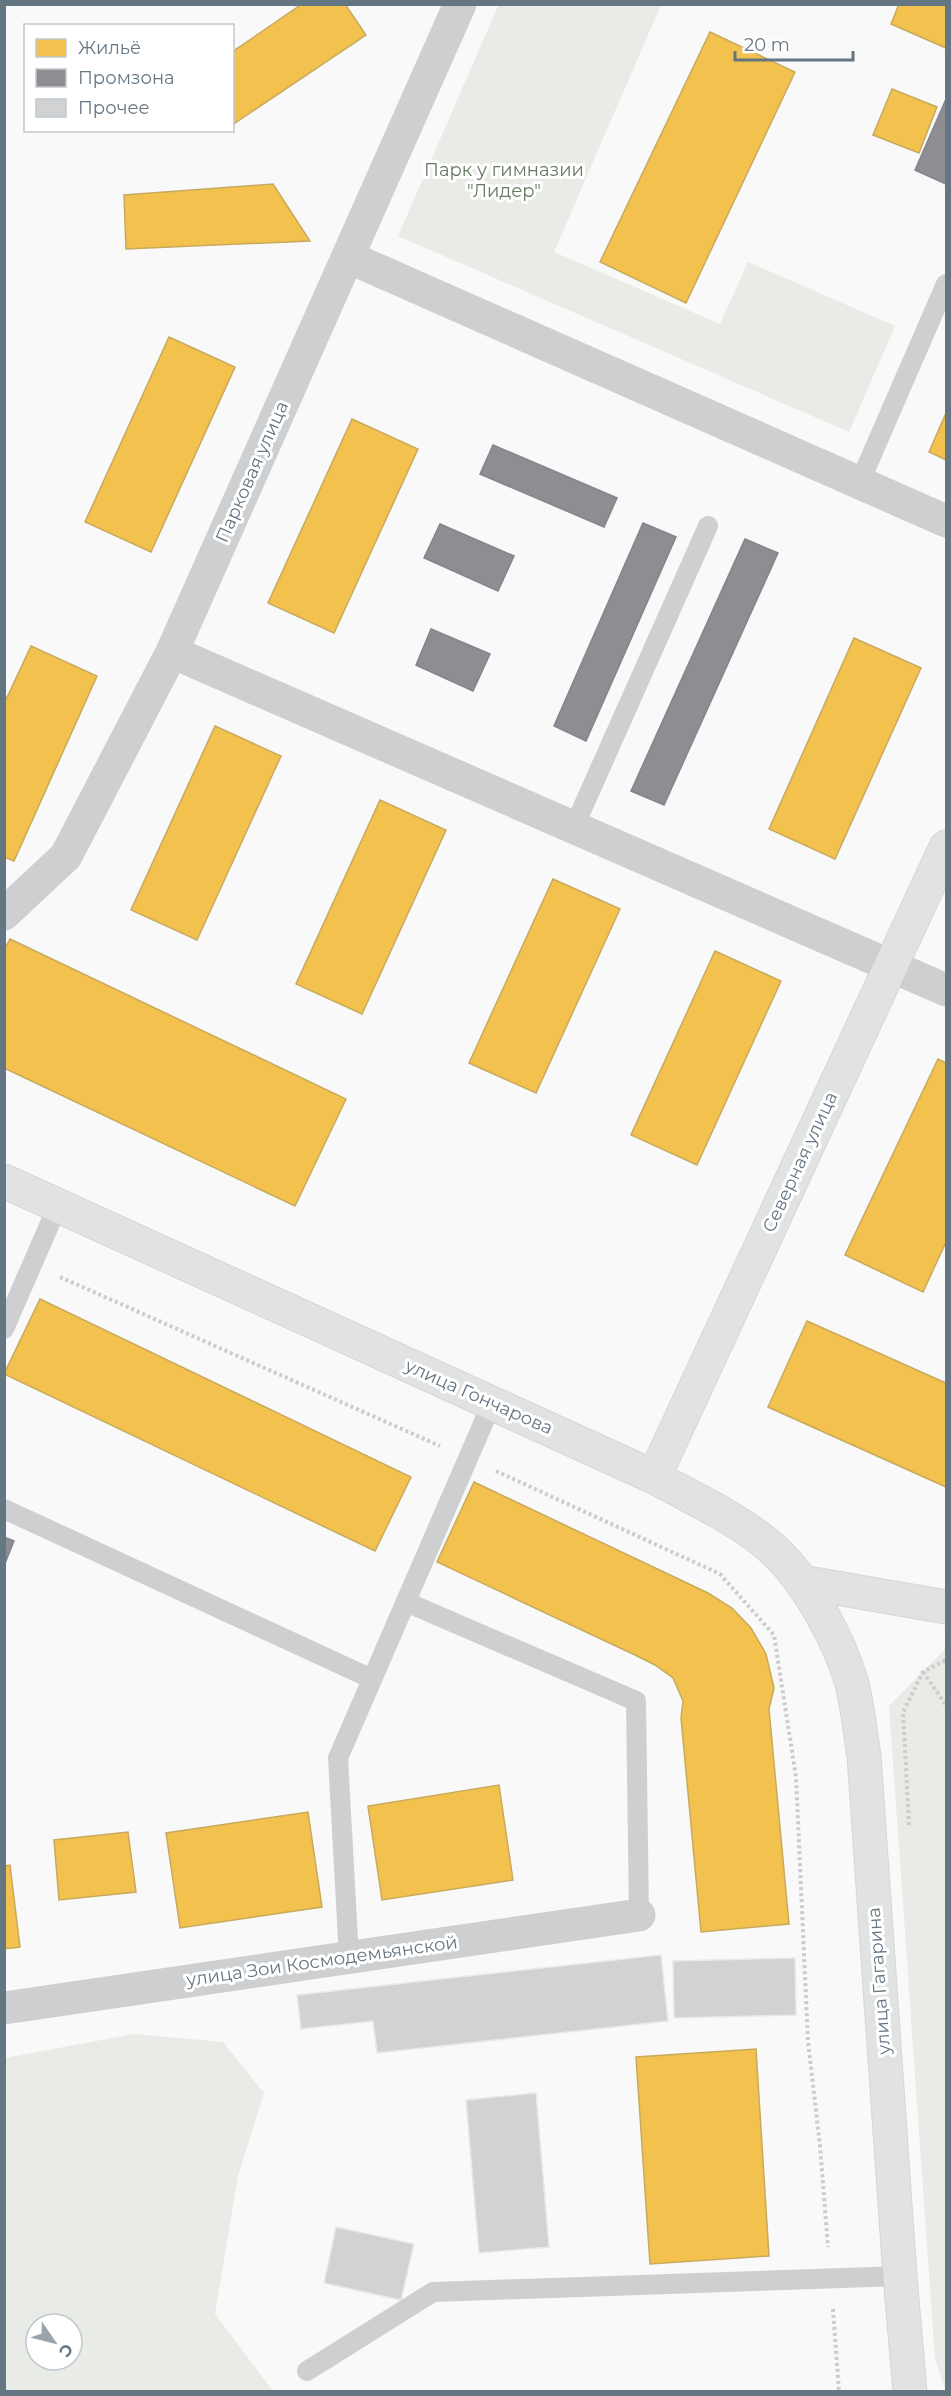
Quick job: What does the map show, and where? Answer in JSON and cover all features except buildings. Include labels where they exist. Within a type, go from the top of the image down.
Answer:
[{"type":"main road","name":"Северная улица","points":[[654,1477],[946,847]]},
{"type":"main road","name":"улица Гончарова","points":[[4,1181],[654,1477],[728,1517],[774,1550],[802,1582]]},
{"type":"main road","points":[[802,1582],[930,1602],[946,1607]]},
{"type":"main road","name":"улица Гагарина","points":[[802,1582],[830,1630],[852,1684],[864,1756],[910,2391]]},
{"type":"street","name":"Парковая улица","points":[[4,914],[66,856],[172,652],[460,4]]},
{"type":"street","points":[[348,257],[946,521]]},
{"type":"street","points":[[172,652],[946,990]]},
{"type":"street","name":"улица Зои Космодемьянской","points":[[4,2008],[639,1916]]},
{"type":"lane","points":[[859,484],[946,284]]},
{"type":"lane","points":[[574,827],[708,526]]},
{"type":"lane","points":[[4,1329],[58,1205]]},
{"type":"lane","points":[[349,1957],[338,1758],[492,1403]]},
{"type":"lane","points":[[4,1509],[372,1679]]},
{"type":"lane","points":[[406,1602],[636,1701],[639,1916]]},
{"type":"lane","points":[[307,2370],[433,2292],[900,2276]]},
{"type":"path","points":[[923,1672],[946,1705]]},
{"type":"green space","name":"Парк у гимназии \"Лидер\"","points":[[499,4],[661,5],[554,252],[720,324],[748,262],[895,326],[849,432],[398,236]]},
{"type":"green space","points":[[946,1648],[946,2392],[935,2359],[889,1706]]},
{"type":"green space","points":[[134,2034],[223,2042],[264,2093],[238,2176],[215,2314],[273,2391],[5,2391],[5,2058]]}]
